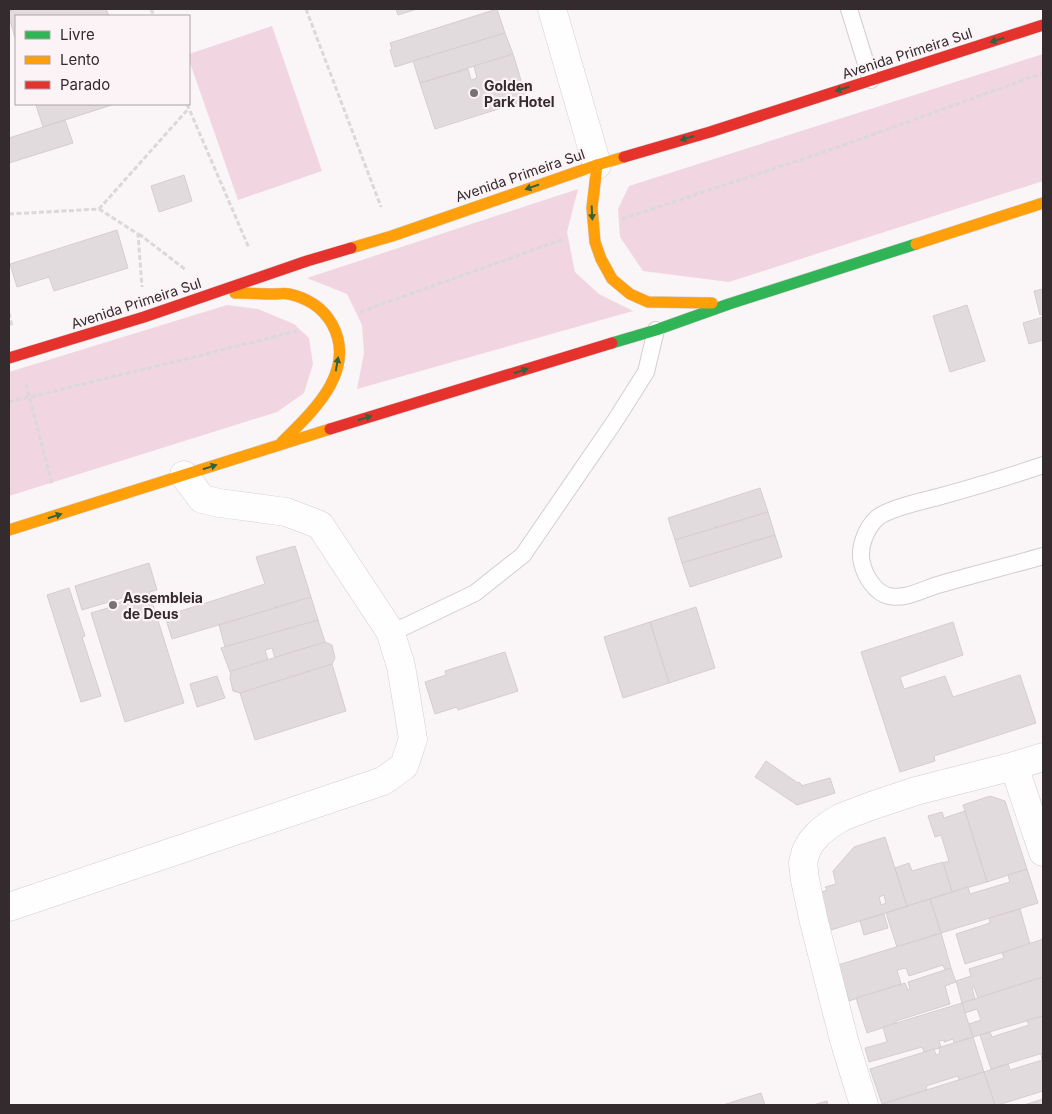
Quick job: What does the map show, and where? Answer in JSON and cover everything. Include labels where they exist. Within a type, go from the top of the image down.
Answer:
[{"type":"main road","name":"Avenida Primeira Sul","points":[[14,357],[144,317],[307,261],[392,236],[597,165],[710,132],[1043,25]]},
{"type":"main road","points":[[597,165],[592,208],[595,242],[601,259],[612,279],[630,294],[648,302],[729,304]]},
{"type":"main road","points":[[9,530],[656,330],[729,304],[1043,203]]},
{"type":"main road","points":[[216,293],[289,294],[309,301],[321,309],[332,322],[339,349],[338,365],[334,378],[324,398],[279,445]]},
{"type":"street","points":[[552,9],[597,165]]},
{"type":"street","points":[[9,907],[384,781],[404,766],[413,739],[400,666],[390,631],[320,525],[286,512],[202,499],[184,475]]},
{"type":"street","points":[[864,1105],[844,1040],[814,922],[803,863],[806,851],[819,832],[842,816],[916,792],[1014,766],[1043,756]]},
{"type":"street","points":[[1014,766],[1043,852]]},
{"type":"lane","points":[[849,9],[871,80]]},
{"type":"lane","points":[[390,631],[404,627],[475,593],[523,555],[615,421],[646,372],[656,330]]},
{"type":"lane","points":[[1043,465],[1009,477],[897,509],[878,517],[868,528],[863,542],[861,560],[865,574],[875,588],[888,596],[900,596],[1043,556]]},
{"type":"path","points":[[306,9],[392,236]]},
{"type":"path","points":[[9,402],[332,322],[594,228],[826,151],[1043,73]]},
{"type":"path","points":[[100,209],[188,106],[262,277]]},
{"type":"path","points":[[9,214],[100,209],[138,234],[216,293]]},
{"type":"path","points":[[138,234],[144,317]]},
{"type":"path","points":[[9,313],[14,357],[29,397],[60,514]]},
{"type":"shaded area","points":[[272,26],[322,171],[238,200],[190,63],[190,54]]},
{"type":"shaded area","points":[[1043,54],[1043,181],[729,282],[643,271],[620,237],[618,209],[629,186]]},
{"type":"shaded area","points":[[578,189],[567,232],[575,272],[599,294],[633,311],[357,389],[364,353],[362,325],[347,294],[307,278]]},
{"type":"shaded area","points":[[227,305],[258,309],[294,324],[309,338],[313,364],[304,393],[277,412],[9,496],[9,372]]},
{"type":"building","points":[[18,9],[106,9],[109,15],[15,15],[15,38],[9,11]]},
{"type":"building","points":[[396,9],[417,9],[398,15]]},
{"type":"building","points":[[497,9],[505,33],[395,67],[390,43]]},
{"type":"building","points":[[505,33],[513,54],[420,83],[413,61]]},
{"type":"building","name":"Golden Park Hotel","points":[[513,54],[527,100],[435,129],[420,83],[468,69],[471,80],[477,78],[474,66]]},
{"type":"building","points":[[36,105],[112,105],[43,127]]},
{"type":"building","points":[[65,120],[73,143],[9,163],[9,138]]},
{"type":"building","points":[[184,175],[192,201],[159,212],[151,186]]},
{"type":"building","points":[[117,230],[128,268],[54,291],[49,277],[17,287],[10,264]]},
{"type":"building","points":[[1043,289],[1043,314],[1040,315],[1034,291]]},
{"type":"building","points":[[967,305],[985,361],[950,372],[933,316]]},
{"type":"building","points":[[1043,317],[1043,340],[1029,344],[1023,323]]},
{"type":"building","points":[[760,488],[768,512],[675,540],[668,518]]},
{"type":"building","points":[[768,512],[775,535],[682,563],[675,540]]},
{"type":"building","points":[[775,535],[782,557],[690,587],[682,563]]},
{"type":"building","points":[[295,546],[311,597],[172,639],[165,616],[265,584],[256,557]]},
{"type":"building","points":[[149,563],[157,590],[149,592],[184,703],[125,722],[91,613],[129,599],[134,599],[132,595],[82,610],[75,586]]},
{"type":"building","points":[[69,588],[85,636],[82,637],[101,696],[81,702],[47,595]]},
{"type":"building","points":[[311,597],[318,620],[225,647],[219,625]]},
{"type":"building","points":[[696,607],[715,668],[669,683],[650,622]]},
{"type":"building","points":[[318,620],[325,642],[275,658],[272,648],[265,650],[268,660],[230,672],[221,648]]},
{"type":"building","points":[[650,622],[669,683],[623,698],[604,637]]},
{"type":"building","points":[[953,622],[963,655],[900,677],[904,689],[945,676],[953,697],[1020,675],[1036,723],[934,756],[935,761],[900,772],[861,652]]},
{"type":"building","points":[[325,642],[332,645],[335,658],[332,664],[240,693],[233,691],[230,678],[231,671]]},
{"type":"building","points":[[505,652],[518,691],[458,710],[457,707],[435,714],[425,682],[446,675],[445,671]]},
{"type":"building","points":[[332,664],[346,711],[255,740],[240,693]]},
{"type":"building","points":[[217,676],[225,698],[197,707],[190,684]]},
{"type":"building","points":[[766,761],[799,782],[801,786],[830,778],[835,793],[797,805],[755,777]]},
{"type":"building","points":[[990,796],[1005,801],[1027,869],[987,882],[963,805]]},
{"type":"building","points":[[965,811],[987,882],[952,892],[943,863],[949,861],[941,835],[935,837],[928,816],[942,812],[944,818]]},
{"type":"building","points":[[885,837],[907,906],[828,931],[819,893],[827,890],[825,887],[836,884],[833,871],[854,847]],"holes":[[[884,895],[886,903],[881,905],[879,897]]]},
{"type":"building","points":[[943,862],[952,892],[907,906],[895,868],[909,863],[912,871]]},
{"type":"building","points":[[1027,869],[1038,903],[941,933],[930,899],[968,887],[970,894],[1010,882],[1008,875]]},
{"type":"building","points":[[930,899],[941,933],[897,947],[886,913]]},
{"type":"building","points":[[1020,909],[1030,944],[965,964],[956,934],[990,923],[989,918]]},
{"type":"building","points":[[884,914],[888,928],[864,935],[860,921]]},
{"type":"building","points":[[941,933],[951,968],[945,970],[943,965],[909,976],[906,968],[897,970],[901,984],[849,1001],[838,965]]},
{"type":"building","points":[[1043,939],[1043,977],[978,998],[974,987],[972,988],[975,999],[962,1003],[956,981],[971,976],[969,969],[1004,958],[1002,953]]},
{"type":"building","points":[[951,968],[956,982],[945,986],[950,1004],[896,1021],[897,1023],[867,1033],[856,998],[905,983],[908,990],[910,989],[908,982]]},
{"type":"building","points":[[1043,977],[1043,1016],[973,1037],[969,1024],[981,1020],[977,1009],[965,1013],[962,1003]]},
{"type":"building","points":[[962,1003],[973,1037],[954,1043],[953,1039],[944,1042],[944,1040],[939,1041],[941,1047],[939,1048],[924,1052],[922,1047],[869,1062],[865,1048],[887,1042],[883,1027]]},
{"type":"building","points":[[1043,1016],[1043,1053],[991,1069],[980,1035],[990,1032],[992,1037],[1029,1025],[1027,1020]]},
{"type":"building","points":[[973,1037],[984,1072],[959,1080],[958,1076],[926,1086],[927,1090],[882,1104],[870,1069],[934,1049],[936,1055],[940,1053],[939,1048],[941,1047]]},
{"type":"building","points":[[1043,1053],[1043,1091],[995,1105],[984,1072],[1008,1064],[1010,1070],[1042,1060],[1041,1054]]},
{"type":"building","points":[[984,1072],[995,1105],[883,1104],[885,1103]]},
{"type":"building","points":[[761,1093],[765,1105],[723,1105]]},
{"type":"building","points":[[1043,1099],[1043,1105],[1024,1105]]},
{"type":"building","points":[[827,1101],[828,1105],[813,1105]]},
{"type":"traffic: fast","points":[[612,343],[916,244]]},
{"type":"traffic: slow","points":[[351,248],[392,236],[624,157]]},
{"type":"traffic: slow","points":[[597,165],[592,208],[595,242],[601,259],[612,279],[630,294],[648,302],[712,303]]},
{"type":"traffic: slow","points":[[916,244],[1043,203]]},
{"type":"traffic: slow","points":[[235,293],[287,294],[302,298],[314,304],[324,313],[332,324],[339,341],[339,358],[336,374],[328,389],[306,418],[282,442]]},
{"type":"traffic: slow","points":[[9,530],[330,429]]},
{"type":"traffic: jam","points":[[624,157],[710,132],[1043,25]]},
{"type":"traffic: jam","points":[[9,358],[144,317],[307,261],[351,248]]},
{"type":"traffic: jam","points":[[330,429],[612,343]]},
{"type":"place","name":"Golden Park Hotel","points":[[474,93]]},
{"type":"place","name":"Assembleia de Deus","points":[[113,605]]}]
